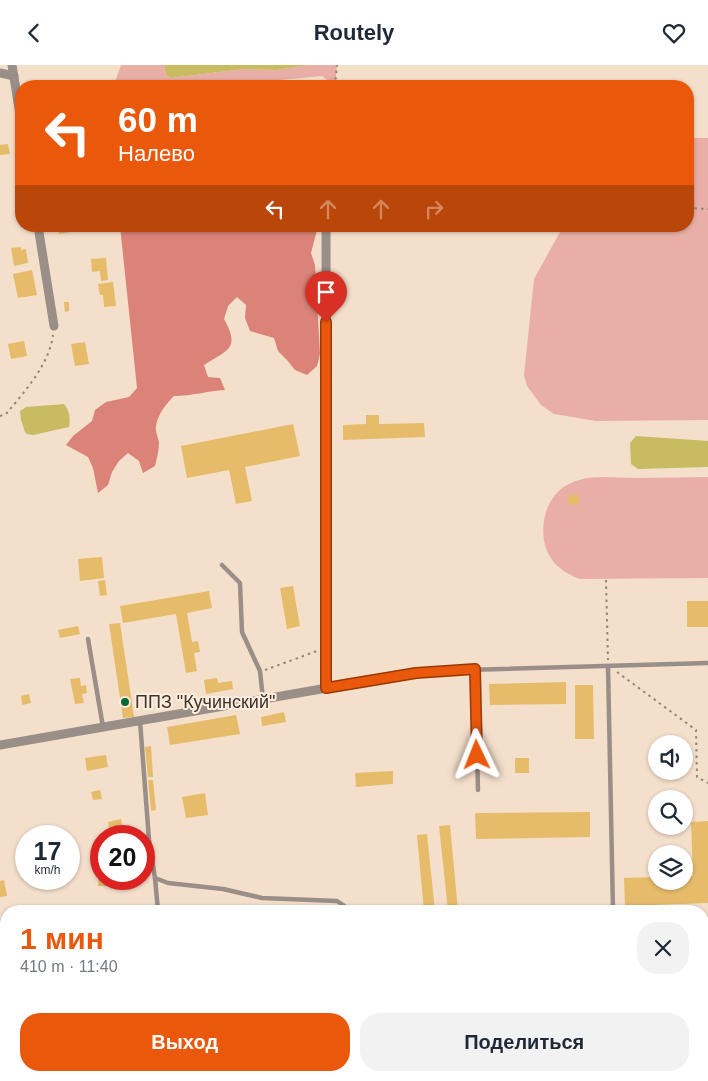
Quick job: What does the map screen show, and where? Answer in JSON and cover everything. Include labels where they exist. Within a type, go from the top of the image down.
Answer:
[{"type":"street","points":[[12,65],[15,82]]},
{"type":"street","points":[[0,73],[14,75]]},
{"type":"street","points":[[39,232],[54,326]]},
{"type":"street","points":[[0,745],[326,688],[326,232]]},
{"type":"lane","points":[[222,565],[240,583],[242,632],[260,671],[263,699]]},
{"type":"lane","points":[[88,639],[103,727]]},
{"type":"lane","points":[[326,688],[416,673],[475,669],[708,663]]},
{"type":"lane","points":[[608,666],[613,905]]},
{"type":"lane","points":[[475,669],[478,790]]},
{"type":"lane","points":[[140,721],[148,825]]},
{"type":"lane","points":[[157,905],[155,878],[168,883],[223,889],[262,898],[337,901],[343,905]]},
{"type":"path","points":[[336,80],[337,65]]},
{"type":"path","points":[[694,208],[708,209]]},
{"type":"path","points":[[0,415],[6,414],[45,360],[52,345],[54,326]]},
{"type":"path","points":[[606,579],[608,666],[696,730],[697,777],[708,783]]},
{"type":"path","points":[[260,671],[326,648]]},
{"type":"shaded area","points":[[121,65],[164,65],[166,75],[171,78],[244,69],[276,70],[309,65],[337,65],[336,80],[327,80],[322,76],[280,80],[116,80]]},
{"type":"shaded area","points":[[164,65],[309,65],[276,70],[244,69],[171,78],[166,75]]},
{"type":"shaded area","points":[[694,138],[708,138],[708,420],[596,421],[554,414],[541,405],[527,386],[524,375],[534,279],[560,232],[694,232]]},
{"type":"shaded area","points":[[121,232],[316,232],[311,253],[315,265],[320,354],[317,366],[307,375],[295,370],[278,351],[274,338],[250,331],[245,318],[246,305],[237,297],[228,306],[224,319],[231,337],[229,348],[204,365],[208,377],[220,378],[225,390],[174,396],[163,409],[157,422],[156,430],[159,445],[155,466],[143,473],[139,461],[128,453],[119,461],[112,472],[108,485],[98,493],[93,468],[88,457],[66,445],[73,436],[92,421],[95,410],[106,402],[129,397],[137,388]]},
{"type":"shaded area","points":[[64,404],[69,415],[69,427],[33,435],[25,432],[20,411],[26,407]]},
{"type":"shaded area","points":[[636,436],[708,441],[708,467],[638,469],[631,464],[630,443]]},
{"type":"shaded area","points":[[599,477],[708,477],[708,578],[580,579],[561,569],[548,554],[543,530],[546,511],[555,495],[570,484],[586,478]]},
{"type":"building","points":[[8,144],[10,154],[0,155],[0,145]]},
{"type":"building","points":[[21,247],[21,250],[26,249],[28,263],[14,266],[11,248]]},
{"type":"building","points":[[106,258],[108,280],[101,281],[100,271],[92,272],[91,259]]},
{"type":"building","points":[[32,270],[37,295],[18,298],[13,274]]},
{"type":"building","points":[[113,282],[116,306],[104,307],[103,295],[100,295],[98,284]]},
{"type":"building","points":[[64,302],[69,302],[69,311],[65,312]]},
{"type":"building","points":[[24,341],[27,356],[11,359],[8,344]]},
{"type":"building","points":[[85,342],[89,364],[75,366],[71,344]]},
{"type":"building","points":[[366,415],[379,415],[379,424],[424,423],[425,437],[343,440],[343,425],[366,424]]},
{"type":"building","points":[[293,424],[300,456],[245,467],[252,501],[236,504],[229,470],[187,478],[181,446]]},
{"type":"building","points":[[568,495],[579,495],[579,504],[568,505]]},
{"type":"building","points":[[102,557],[104,578],[80,581],[78,559]]},
{"type":"building","points":[[105,580],[107,595],[100,596],[98,581]]},
{"type":"building","points":[[293,586],[300,626],[287,629],[280,588]]},
{"type":"building","points":[[209,591],[212,608],[187,613],[192,642],[198,641],[200,652],[194,653],[197,671],[186,673],[176,614],[123,623],[120,606]]},
{"type":"building","points":[[687,601],[708,601],[708,627],[687,627]]},
{"type":"building","points":[[120,623],[134,717],[123,718],[109,624]]},
{"type":"building","points":[[78,626],[80,634],[60,638],[58,630]]},
{"type":"building","points":[[80,678],[81,686],[86,685],[87,693],[82,694],[84,703],[75,704],[70,679]]},
{"type":"building","points":[[217,678],[218,683],[232,681],[233,689],[206,694],[204,680]]},
{"type":"building","points":[[566,682],[566,704],[490,705],[489,684]]},
{"type":"building","points":[[575,685],[593,685],[594,739],[575,739]]},
{"type":"building","points":[[29,694],[31,703],[22,705],[21,696]]},
{"type":"building","points":[[284,712],[286,722],[262,726],[261,717]]},
{"type":"building","points":[[236,715],[240,734],[170,745],[167,727]]},
{"type":"building","points":[[151,746],[153,777],[148,777],[145,747]]},
{"type":"building","points":[[106,755],[108,767],[87,771],[85,758]]},
{"type":"building","points":[[515,758],[529,758],[529,773],[515,773]]},
{"type":"building","points":[[393,771],[393,784],[356,787],[355,773]]},
{"type":"building","points":[[148,780],[153,780],[156,810],[151,811]]},
{"type":"building","points":[[100,790],[102,799],[93,800],[91,792]]},
{"type":"building","points":[[205,793],[208,815],[186,818],[182,797]]},
{"type":"building","points":[[590,812],[590,837],[476,839],[475,813]]},
{"type":"building","points":[[121,819],[122,825],[108,825],[108,822]]},
{"type":"building","points":[[708,821],[708,903],[625,905],[624,878],[648,877],[648,890],[693,890],[693,822]]},
{"type":"building","points":[[450,825],[457,905],[447,905],[439,826]]},
{"type":"building","points":[[427,834],[434,905],[423,905],[417,835]]},
{"type":"building","points":[[4,880],[7,896],[0,897],[0,881]]},
{"type":"place","name":"ППЗ \"Кучинский\"","points":[[125,702]]},
{"type":"route","points":[[326,322],[326,688],[416,673],[475,669],[477,755]]}]
